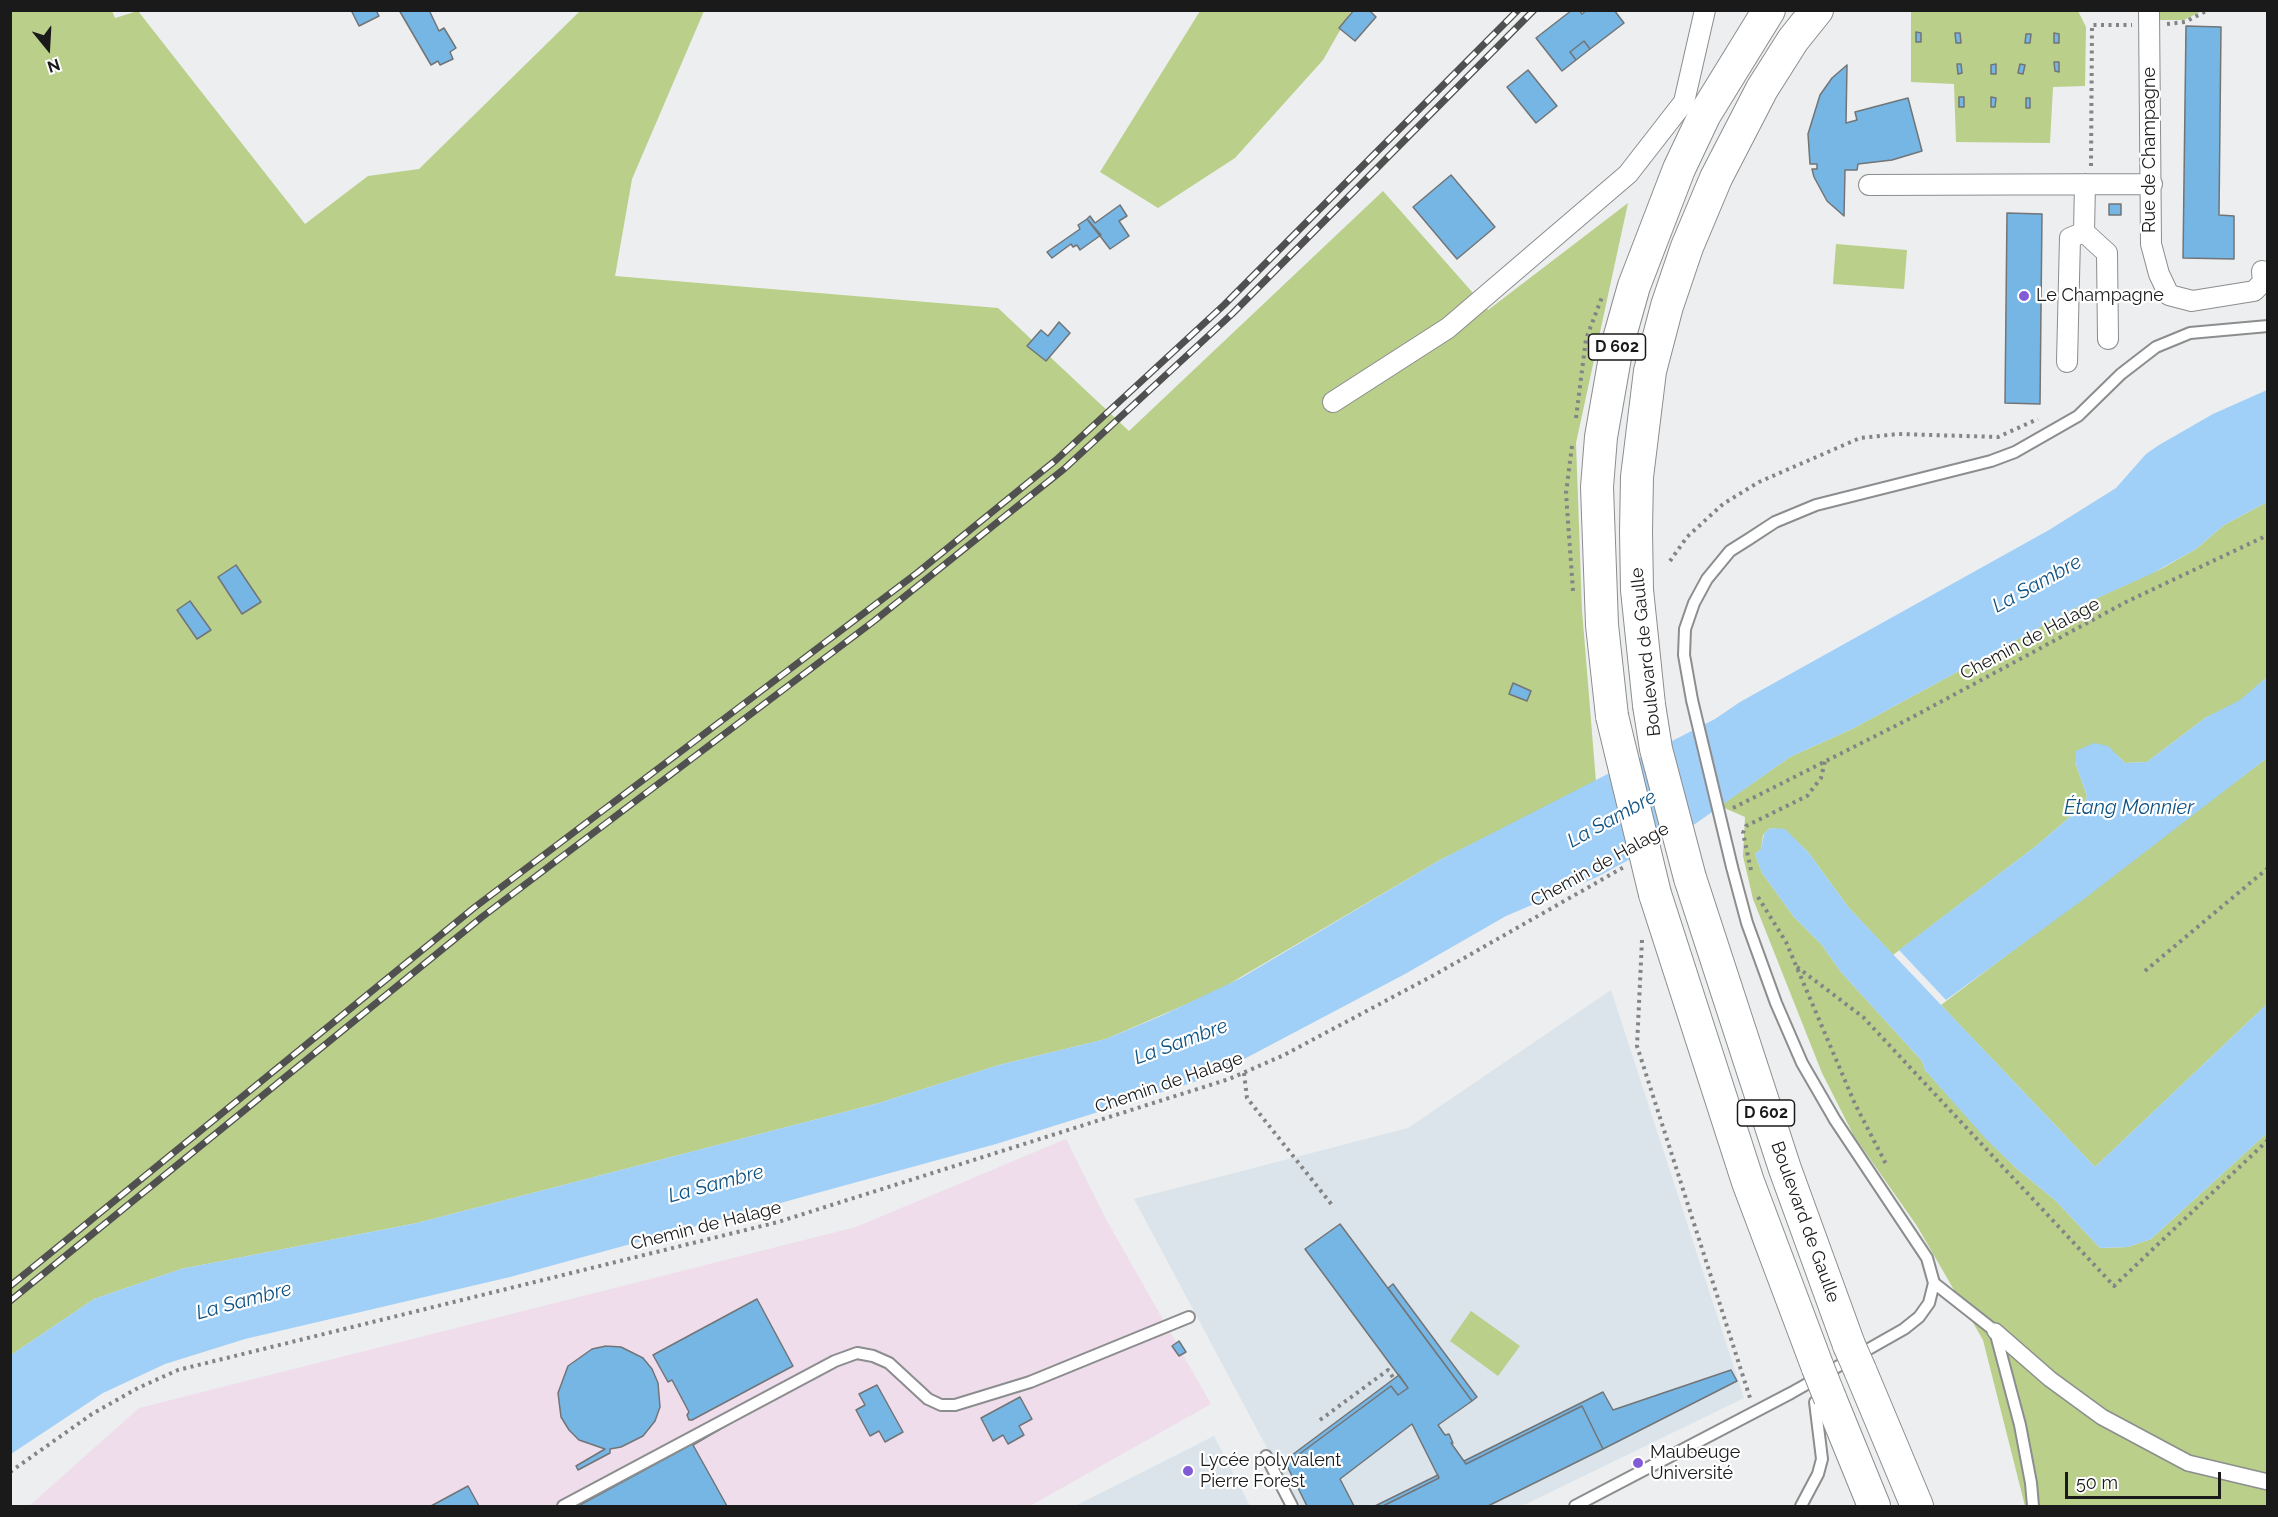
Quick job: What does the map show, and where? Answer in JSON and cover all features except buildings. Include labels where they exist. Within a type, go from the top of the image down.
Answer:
[{"type":"main road","name":"Boulevard de Gaulle","points":[[1769,10],[1705,114],[1678,169],[1637,276],[1617,346],[1601,437],[1597,487],[1602,625],[1612,716],[1655,894],[1745,1171],[1796,1313],[1822,1400],[1874,1506]]},
{"type":"main road","name":"Boulevard de Gaulle","points":[[1817,10],[1762,89],[1716,178],[1673,286],[1650,370],[1637,477],[1637,590],[1656,749],[1690,878],[1785,1169],[1855,1357],[1917,1506]]},
{"type":"street","points":[[1333,402],[1448,328],[1628,174],[1684,102],[1705,10]]},
{"type":"street","name":"Rue de Champagne","points":[[2149,18],[2151,244],[2159,274],[2169,295],[2192,301],[2254,291],[2263,282],[2262,271]]},
{"type":"street","points":[[2084,232],[2088,184]]},
{"type":"street","points":[[1869,185],[2152,184]]},
{"type":"street","points":[[2084,232],[2107,253],[2108,339]]},
{"type":"street","points":[[2067,362],[2070,238],[2084,232]]},
{"type":"street","points":[[1995,1331],[2050,1378],[2102,1417],[2188,1463],[2268,1482]]},
{"type":"lane","points":[[1575,1506],[1755,1413],[1904,1329],[1919,1317],[1929,1303],[1934,1282],[1927,1258],[1835,1120],[1802,1063],[1776,1003],[1747,923],[1692,700],[1684,655],[1685,629],[1694,603],[1707,579],[1730,551],[1775,522],[1816,505],[1990,461],[2015,452],[2078,416],[2121,374],[2156,347],[2200,332],[2268,326]]},
{"type":"lane","points":[[1934,1282],[1995,1331],[2020,1425],[2033,1506]]},
{"type":"lane","points":[[563,1506],[835,1361],[857,1353],[873,1356],[889,1363],[928,1399],[941,1405],[955,1405],[1030,1382],[1189,1317]]},
{"type":"lane","points":[[1801,1506],[1818,1474],[1822,1459],[1822,1400]]},
{"type":"lane","points":[[1266,1456],[1292,1506]]},
{"type":"path","points":[[2088,184],[2092,25],[2149,18],[2185,22],[2208,10]]},
{"type":"path","points":[[1670,561],[1687,537],[1724,504],[1759,482],[1860,438],[1898,434],[1998,437],[2047,414]]},
{"type":"path","name":"Chemin de Halage","points":[[1730,810],[1907,720],[2126,602],[2268,535]]},
{"type":"path","points":[[1752,879],[1743,833],[1746,826],[1807,796],[1821,778],[1825,760]]},
{"type":"path","name":"Chemin de Halage","points":[[10,1472],[92,1414],[138,1388],[178,1370],[778,1222],[1078,1129],[1244,1073],[1284,1055],[1436,974],[1633,862]]},
{"type":"path","points":[[2145,971],[2268,868]]},
{"type":"path","points":[[1754,888],[1797,968],[1855,1104],[1891,1177]]},
{"type":"path","points":[[1641,931],[1637,1046],[1755,1413]]},
{"type":"path","points":[[1797,968],[1863,1017],[2114,1286],[2268,1140]]},
{"type":"path","points":[[1244,1073],[1247,1098],[1332,1205]]},
{"type":"path","points":[[1320,1420],[1388,1370],[1394,1379]]},
{"type":"shaded area","points":[[1611,990],[1744,1398],[1522,1506],[1298,1506],[1134,1199],[1408,1128]]},
{"type":"shaded area","points":[[1066,1139],[1107,1221],[1211,1404],[1030,1506],[29,1506],[139,1408],[856,1227]]},
{"type":"shaded area","name":"Lycée polyvalent Pierre Forest","points":[[1214,1436],[1250,1506],[1075,1506]]},
{"type":"green space","points":[[10,11],[112,11],[115,18],[138,11],[305,224],[368,176],[419,169],[580,11],[704,11],[632,179],[615,276],[998,308],[1129,431],[1383,191],[1488,310],[1628,203],[1576,443],[1582,610],[1596,782],[1440,860],[1217,991],[1106,1039],[999,1065],[879,1103],[417,1223],[181,1269],[94,1299],[11,1355]]},
{"type":"green space","points":[[1200,11],[1351,11],[1323,60],[1235,158],[1158,208],[1100,172]]},
{"type":"green space","points":[[1911,11],[2078,11],[2086,27],[2085,86],[2053,87],[2050,143],[1956,142],[1954,84],[1911,82]]},
{"type":"green space","points":[[2158,11],[2202,11],[2184,20],[2158,20]]},
{"type":"green space","points":[[1836,244],[1907,250],[1904,289],[1833,284]]},
{"type":"green space","points":[[2267,502],[2267,677],[2240,701],[2205,718],[2147,762],[2125,763],[2117,755],[2075,762],[2087,796],[2084,805],[2036,846],[1893,955],[1849,908],[1808,852],[1785,830],[1770,828],[1763,835],[1761,849],[1755,854],[1762,873],[1794,917],[1822,945],[1840,971],[1922,1061],[1925,1070],[1985,1137],[2016,1168],[2056,1201],[2100,1248],[2128,1247],[2151,1239],[2267,1133],[2267,1506],[2025,1506],[1983,1340],[1917,1226],[1854,1136],[1822,1073],[1753,899],[1743,856],[1745,817],[1720,806],[1790,757],[1854,728],[2073,609],[2163,568],[2196,549],[2224,525]]},
{"type":"green space","points":[[2267,758],[2267,1004],[2095,1167],[1941,1005]]},
{"type":"green space","points":[[1471,1311],[1520,1346],[1498,1376],[1450,1341]]},
{"type":"water","name":"La Sambre","points":[[2267,390],[2267,502],[2224,525],[2196,549],[2153,573],[2073,609],[1854,728],[1790,757],[1695,824],[1597,877],[1506,916],[1405,974],[1210,1077],[996,1144],[510,1277],[245,1339],[165,1364],[103,1393],[11,1454],[11,1355],[94,1299],[181,1269],[417,1223],[879,1103],[999,1065],[1106,1039],[1161,1016],[1241,978],[1440,860],[1715,719],[1740,702],[2049,530],[2116,488],[2146,454],[2159,445],[2213,414]]},
{"type":"water","name":"Étang Monnier","points":[[2267,677],[2267,758],[2084,899],[1946,1000],[1899,950],[2036,846],[2084,805],[2087,796],[2075,762],[2076,751],[2094,743],[2108,746],[2125,763],[2147,762],[2205,718],[2240,700]]},
{"type":"water","points":[[1770,828],[1785,829],[1808,852],[1849,908],[2095,1167],[2267,1004],[2267,1133],[2151,1239],[2128,1247],[2100,1248],[2056,1201],[2016,1168],[1984,1137],[1925,1070],[1922,1061],[1840,971],[1822,945],[1794,917],[1762,873],[1755,854],[1761,849],[1764,834]]},
{"type":"railway","points":[[10,1286],[475,907],[917,573],[1056,460],[1224,305],[1518,10]]},
{"type":"railway","points":[[10,1301],[482,917],[874,621],[1064,469],[1232,314],[1534,10]]},
{"type":"place","name":"Le Champagne","points":[[2024,296]]},
{"type":"place","name":"Maubeuge Université","points":[[1638,1463]]},
{"type":"place","name":"Lycée polyvalent Pierre Forest","points":[[1188,1471]]}]
